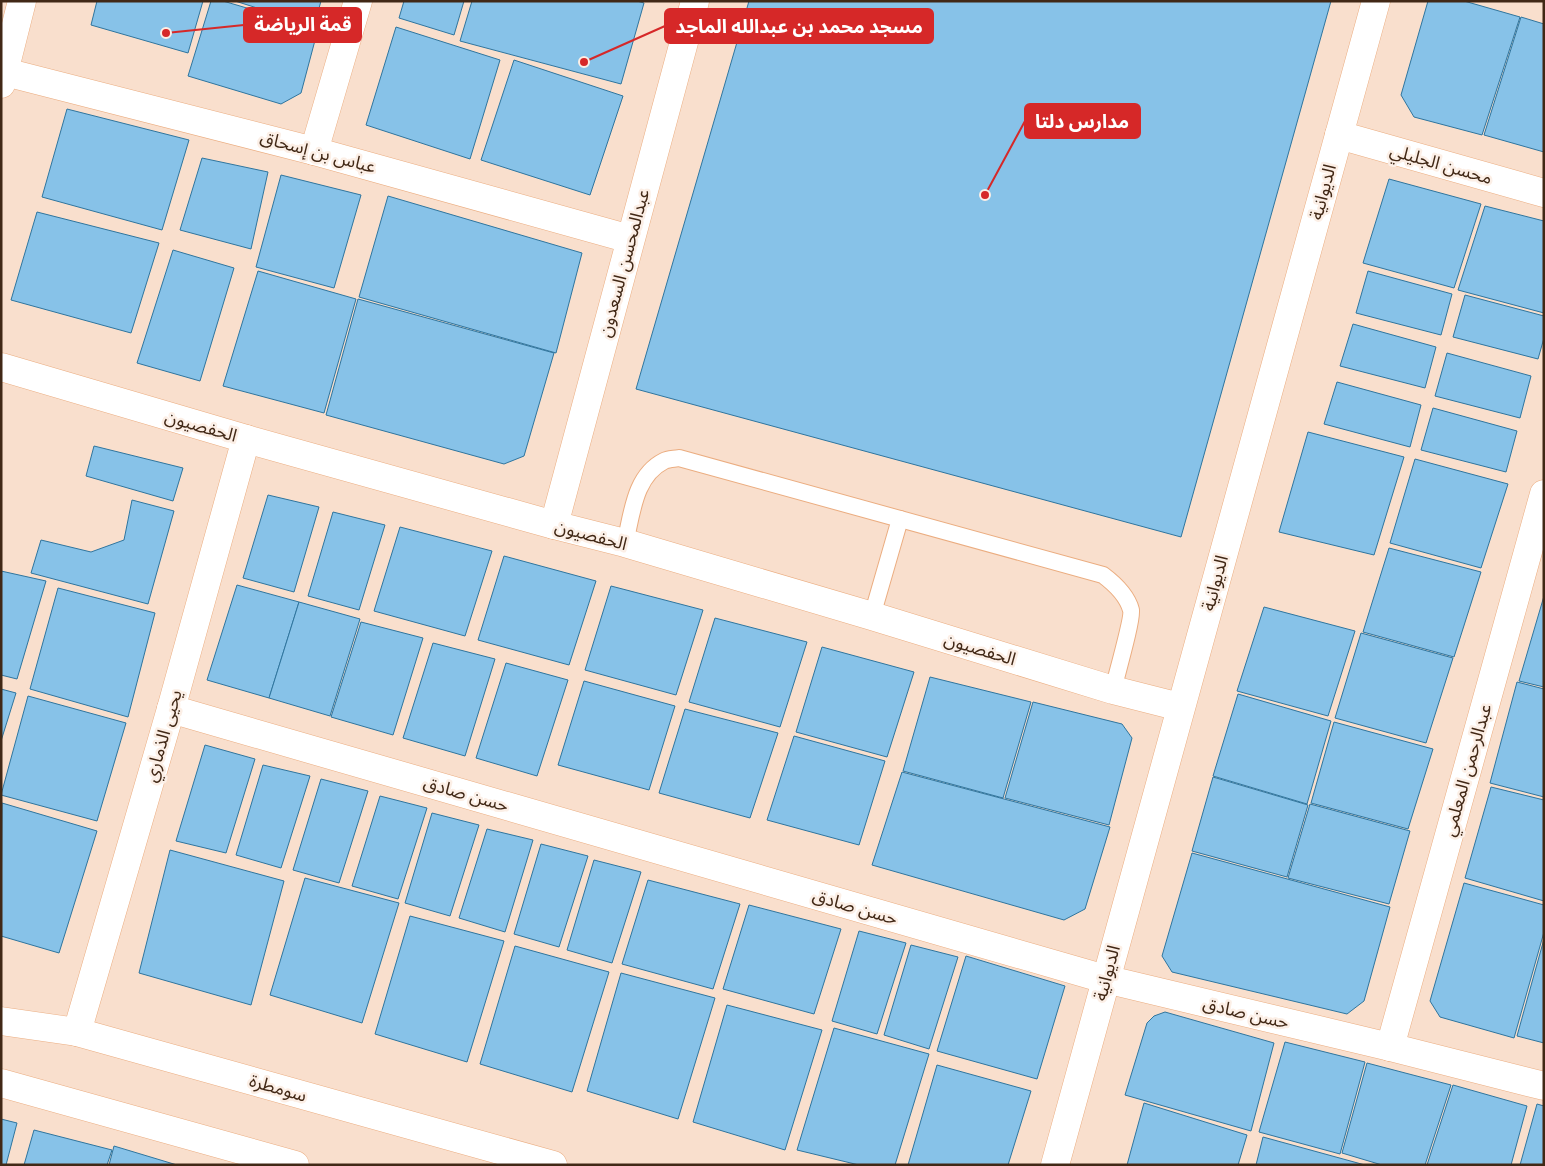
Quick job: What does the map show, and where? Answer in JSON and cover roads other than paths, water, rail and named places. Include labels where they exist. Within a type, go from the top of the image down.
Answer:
[{"type":"street","points":[[3,78],[22,1]]},
{"type":"street","points":[[314,150],[358,1]]},
{"type":"street","name":"عبدالمحسن السعدون","points":[[554,525],[695,1]]},
{"type":"street","name":"الديوانية","points":[[1055,1165],[1376,1]]},
{"type":"street","name":"عباس بن إسحاق","points":[[3,78],[314,150],[630,239]]},
{"type":"street","name":"محسن الجليلي","points":[[1338,135],[1544,193]]},
{"type":"street","name":"الحفصيون","points":[[3,373],[625,543],[1113,690],[1180,707]]},
{"type":"street","name":"يحيى الذماري","points":[[77,1032],[171,709],[246,439]]},
{"type":"street","name":"عبدالرحمن المعلمي","points":[[1390,1047],[1544,494]]},
{"type":"street","name":"حسن صادق","points":[[171,709],[1105,979],[1544,1086]]},
{"type":"street","name":"سومطرة","points":[[1,1020],[77,1032],[553,1165]]},
{"type":"street","points":[[1,1083],[295,1165]]},
{"type":"lane","points":[[625,543],[638,490],[650,472],[664,461],[679,458],[1102,575],[1115,584],[1126,598],[1132,612],[1113,690]]},
{"type":"lane","points":[[872,616],[900,519]]},
{"type":"place","name":"قمة الرياضة","points":[[166,33]]},
{"type":"place","name":"مسجد محمد بن عبدالله الماجد","points":[[584,62]]},
{"type":"place","name":"مدارس دلتا","points":[[985,195]]}]
